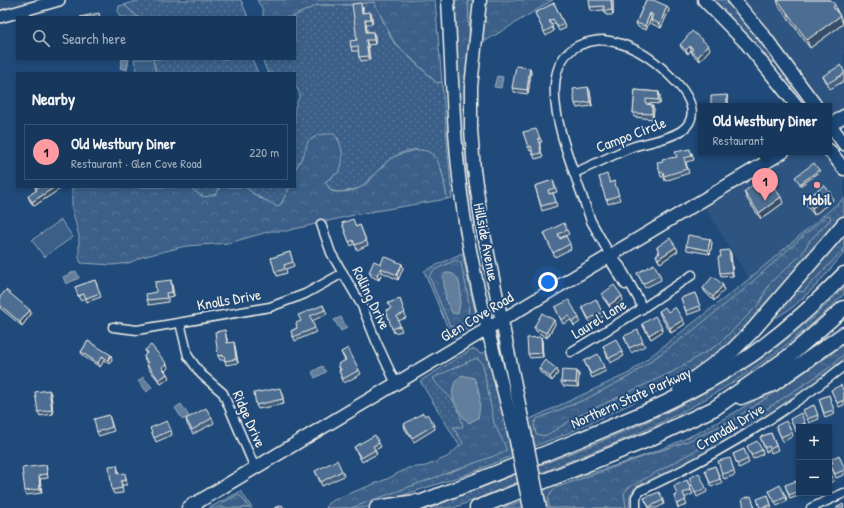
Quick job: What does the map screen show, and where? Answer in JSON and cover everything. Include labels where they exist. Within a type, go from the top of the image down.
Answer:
[{"type":"highway","points":[[662,406],[689,381],[720,361],[742,341],[844,224]]},
{"type":"highway","name":"Northern State Parkway","points":[[407,508],[662,406],[707,382],[750,355],[805,313],[844,274]]},
{"type":"highway","points":[[715,408],[788,357],[844,308]]},
{"type":"highway","points":[[477,508],[648,440],[715,408],[771,378],[811,349],[844,320]]},
{"type":"highway","points":[[715,408],[773,384],[844,334]]},
{"type":"highway","points":[[377,508],[426,501]]},
{"type":"main road","name":"Hillside Avenue","points":[[448,0],[456,144],[461,194],[469,244],[489,328],[540,508]]},
{"type":"main road","name":"Hillside Avenue","points":[[480,0],[473,66],[471,129],[480,211],[502,321],[530,508]]},
{"type":"main road","points":[[704,0],[746,43],[795,103]]},
{"type":"main road","points":[[734,0],[776,51],[814,103]]},
{"type":"main road","points":[[836,121],[844,144]]},
{"type":"main road","points":[[832,154],[844,169]]},
{"type":"main road","name":"Glen Cove Road","points":[[191,507],[777,155]]},
{"type":"street","points":[[0,17],[59,0]]},
{"type":"street","name":"Campo Circle","points":[[574,173],[633,147],[671,136],[682,130],[690,120],[690,101],[682,88],[654,61],[642,53],[612,41],[596,41],[576,48],[560,64],[553,87],[564,144],[574,173],[591,221],[610,256]]},
{"type":"street","name":"Rolling Drive","points":[[321,224],[328,246],[362,306],[396,384]]},
{"type":"street","name":"Laurel Lane","points":[[610,256],[612,264],[635,302],[642,309]]},
{"type":"street","name":"Knolls Drive","points":[[113,327],[137,330],[270,307],[305,294],[343,273]]},
{"type":"street","name":"Laurel Lane","points":[[571,352],[642,309],[692,275]]},
{"type":"street","name":"Ridge Drive","points":[[180,323],[188,356],[201,374],[223,393],[255,468]]},
{"type":"street","name":"Crandall Drive","points":[[636,508],[636,497],[640,491],[701,461],[740,438],[817,387],[844,366]]},
{"type":"street","points":[[811,508],[844,493]]},
{"type":"shaded area","points":[[0,0],[53,0],[0,15]]},
{"type":"shaded area","points":[[734,0],[844,0],[844,116],[832,122],[832,103],[814,103]]},
{"type":"shaded area","points":[[122,60],[129,60],[127,70],[120,68]]},
{"type":"shaded area","points":[[497,76],[503,77],[501,88],[494,87]]},
{"type":"shaded area","points":[[778,155],[832,155],[844,169],[844,198],[749,279],[701,201]]},
{"type":"shaded area","points":[[76,271],[79,278],[66,284],[63,277]]},
{"type":"shaded area","points":[[446,273],[452,274],[459,282],[461,295],[458,314],[452,313],[446,300],[443,277]]},
{"type":"shaded area","points":[[341,317],[347,328],[341,331],[334,320]]},
{"type":"shaded area","points":[[322,366],[326,372],[315,378],[312,372]]},
{"type":"shaded area","points":[[462,375],[474,378],[479,393],[480,407],[478,418],[469,423],[459,412],[454,399],[454,386]]},
{"type":"shaded area","points":[[143,377],[152,387],[147,392],[138,381]]},
{"type":"shaded area","points":[[181,404],[189,416],[183,420],[175,408]]},
{"type":"green space","points":[[140,0],[241,0],[248,16],[137,16],[124,5]]},
{"type":"green space","points":[[257,0],[435,0],[442,82],[437,83],[394,42],[374,2],[345,5],[317,5],[294,16],[263,16],[263,10]]},
{"type":"green space","points":[[453,0],[468,0],[471,87],[482,225],[466,228],[453,88],[457,41]]},
{"type":"green space","points":[[468,0],[480,0],[471,87]]},
{"type":"green space","points":[[480,0],[553,0],[474,48]]},
{"type":"green space","points":[[704,0],[734,0],[780,57],[767,68]]},
{"type":"green space","points":[[374,2],[394,43],[437,83],[442,82],[452,198],[447,199],[442,171],[435,156],[415,149],[401,153],[389,160],[360,188],[342,192],[331,191],[325,182],[339,172],[342,154],[338,138],[304,154],[296,168],[296,105],[300,95],[296,85],[296,72],[268,72],[262,60],[296,60],[296,16],[294,16],[317,5],[345,5]]},
{"type":"green space","points":[[124,5],[137,16],[120,16],[118,12],[119,6]]},
{"type":"green space","points":[[134,60],[153,60],[156,72],[137,72]]},
{"type":"green space","points":[[153,60],[252,60],[258,72],[156,72]]},
{"type":"green space","points":[[334,134],[341,147],[341,168],[339,172],[325,182],[331,191],[346,192],[358,189],[369,181],[391,158],[420,150],[428,152],[434,156],[438,163],[442,172],[447,199],[358,214],[286,231],[271,231],[229,243],[186,246],[142,257],[129,263],[113,265],[81,263],[79,258],[79,236],[72,209],[72,188],[191,188],[206,197],[216,194],[219,188],[246,188],[259,198],[268,201],[277,207],[281,204],[289,188],[296,188],[296,168],[304,154],[308,141],[318,135]]},
{"type":"green space","points":[[191,188],[219,188],[216,194],[206,197]]},
{"type":"green space","points":[[246,188],[289,188],[281,204],[277,207],[260,198]]},
{"type":"green space","points":[[844,198],[844,214],[741,334],[714,357],[667,387],[566,434],[535,446],[528,420],[629,373],[749,279]]},
{"type":"green space","points":[[828,215],[831,217],[830,220],[810,240],[802,254],[770,283],[759,304],[719,344],[674,371],[578,416],[545,436],[536,434],[534,424],[537,419],[586,399],[630,376],[691,332],[742,291]]},
{"type":"green space","points":[[61,220],[73,237],[44,257],[32,240]]},
{"type":"green space","points":[[844,229],[844,253],[817,285],[793,307],[776,318],[772,312]]},
{"type":"green space","points":[[844,231],[844,249],[803,292],[797,291],[800,286]]},
{"type":"green space","points":[[462,253],[477,319],[472,323],[473,326],[452,338],[424,271]]},
{"type":"green space","points":[[456,260],[461,263],[469,304],[467,318],[457,328],[450,326],[429,276],[434,270]]},
{"type":"green space","points":[[844,287],[844,294],[803,331],[758,366],[711,396],[647,429],[539,474],[537,466],[662,415],[740,372],[776,347],[811,319]]},
{"type":"green space","points":[[844,339],[844,358],[818,381],[730,441],[635,488],[630,496],[629,508],[547,508],[543,488],[645,455],[703,430],[757,398]]},
{"type":"green space","points":[[844,343],[844,354],[826,370],[748,421],[628,488],[624,493],[626,508],[549,508],[548,498],[555,488],[688,441],[735,419],[830,355]]},
{"type":"green space","points":[[472,349],[477,350],[480,354],[484,352],[487,355],[511,441],[509,442],[512,456],[465,475],[364,508],[342,508],[465,455],[420,381]]},
{"type":"green space","points":[[474,359],[478,359],[483,365],[494,423],[506,448],[505,452],[351,508],[326,508],[328,503],[340,497],[387,479],[408,468],[426,466],[447,457],[463,443],[453,427],[463,427],[457,408],[452,399],[433,378]]},
{"type":"green space","points":[[516,474],[518,482],[454,508],[429,508]]},
{"type":"green space","points":[[241,491],[252,508],[209,508]]},
{"type":"green space","points":[[237,495],[242,497],[249,508],[220,508],[222,503]]},
{"type":"green space","points":[[522,501],[523,508],[502,508]]},
{"type":"building","points":[[589,0],[611,0],[612,10],[604,11],[604,6],[590,7]]},
{"type":"building","points":[[646,0],[653,0],[667,6],[660,24],[651,20],[653,15],[650,13],[645,26],[636,23]]},
{"type":"building","points":[[778,0],[831,0],[835,5],[833,7],[840,16],[807,40]]},
{"type":"building","points":[[361,3],[362,13],[370,12],[371,19],[365,20],[366,32],[373,32],[374,40],[366,40],[368,56],[359,57],[358,46],[351,47],[350,41],[357,40],[352,4]]},
{"type":"building","points":[[554,3],[564,24],[558,27],[553,19],[549,21],[553,27],[544,32],[535,13]]},
{"type":"building","points":[[99,13],[100,16],[85,16]]},
{"type":"building","points":[[692,31],[708,45],[698,57],[691,51],[693,49],[690,46],[686,50],[680,45]]},
{"type":"building","points":[[841,65],[844,74],[828,83],[823,76]]},
{"type":"building","points":[[516,66],[530,68],[527,90],[512,88]]},
{"type":"building","points":[[588,87],[590,102],[575,104],[573,89]]},
{"type":"building","points":[[635,90],[659,92],[658,100],[646,99],[646,104],[652,105],[652,114],[633,113]]},
{"type":"building","points":[[727,95],[727,103],[711,103],[711,96]]},
{"type":"building","points":[[536,129],[540,138],[538,138],[541,153],[533,155],[531,146],[528,147],[523,132]]},
{"type":"building","points":[[690,149],[692,156],[684,158],[687,169],[664,176],[663,172],[660,173],[657,162],[663,161],[662,159],[677,157],[675,152]]},
{"type":"building","points":[[814,163],[819,170],[800,184],[795,177]]},
{"type":"building","points":[[607,174],[610,183],[614,181],[619,195],[606,200],[599,177]]},
{"type":"building","points":[[768,179],[781,197],[759,213],[744,192],[754,184],[757,187]]},
{"type":"building","points":[[553,180],[555,188],[548,190],[549,194],[553,193],[556,202],[541,206],[535,186]]},
{"type":"building","points":[[824,185],[831,194],[812,208],[805,200]]},
{"type":"building","points":[[36,188],[53,188],[32,202],[28,196],[37,190]]},
{"type":"building","points":[[353,219],[356,227],[360,225],[366,241],[355,245],[353,240],[349,242],[342,223]]},
{"type":"building","points":[[564,223],[567,230],[558,234],[560,239],[566,236],[570,244],[553,253],[544,233]]},
{"type":"building","points":[[688,235],[710,239],[708,250],[686,246]]},
{"type":"building","points":[[670,238],[676,247],[658,259],[656,255],[660,253],[657,247]]},
{"type":"building","points":[[729,250],[732,272],[720,273],[718,257],[721,257],[720,251]]},
{"type":"building","points":[[290,252],[293,262],[284,265],[285,269],[275,272],[271,258]]},
{"type":"building","points":[[384,256],[402,264],[397,275],[381,268],[377,275],[369,272],[374,261],[381,264]]},
{"type":"building","points":[[654,264],[660,275],[643,284],[637,273]]},
{"type":"building","points":[[713,276],[723,285],[713,297],[703,288]]},
{"type":"building","points":[[95,280],[100,293],[86,298],[84,294],[78,296],[75,287]]},
{"type":"building","points":[[171,280],[172,292],[166,293],[167,298],[147,300],[146,294],[156,292],[155,282]]},
{"type":"building","points":[[614,285],[622,296],[609,305],[602,294]]},
{"type":"building","points":[[6,290],[30,310],[20,322],[0,305],[0,297]]},
{"type":"building","points":[[695,293],[700,306],[686,311],[681,298]]},
{"type":"building","points":[[400,299],[405,313],[397,316],[400,326],[392,329],[386,310],[391,309],[388,303]]},
{"type":"building","points":[[596,299],[602,312],[589,319],[582,307]]},
{"type":"building","points":[[569,300],[579,318],[572,322],[569,316],[561,320],[555,307]]},
{"type":"building","points":[[323,305],[325,310],[310,316],[315,328],[293,337],[291,331],[297,328],[296,323],[301,321],[298,315]]},
{"type":"building","points":[[665,307],[668,312],[675,307],[683,320],[670,328],[659,311]]},
{"type":"building","points":[[542,313],[554,320],[546,333],[534,327]]},
{"type":"building","points":[[655,316],[662,327],[649,335],[642,324]]},
{"type":"building","points":[[225,330],[227,343],[234,342],[236,359],[225,361],[224,355],[218,356],[215,332]]},
{"type":"building","points":[[638,330],[643,342],[629,348],[624,336]]},
{"type":"building","points":[[541,337],[542,353],[528,354],[527,338]]},
{"type":"building","points":[[616,339],[622,352],[609,358],[603,346]]},
{"type":"building","points":[[88,341],[111,355],[108,360],[102,356],[98,363],[81,352]]},
{"type":"building","points":[[151,345],[167,364],[162,367],[167,374],[159,380],[147,364],[148,363],[144,356],[147,353],[145,350]]},
{"type":"building","points":[[348,348],[359,370],[343,379],[339,371],[341,370],[338,364],[346,360],[341,352]]},
{"type":"building","points":[[598,354],[604,367],[591,374],[584,361]]},
{"type":"building","points":[[545,360],[557,369],[550,377],[539,368]]},
{"type":"building","points":[[562,370],[577,371],[576,383],[561,382]]},
{"type":"building","points":[[841,385],[844,392],[844,400],[837,403],[831,390]]},
{"type":"building","points":[[280,388],[283,399],[256,405],[254,393]]},
{"type":"building","points":[[49,390],[52,410],[38,412],[35,392]]},
{"type":"building","points":[[829,395],[834,410],[824,413],[819,399]]},
{"type":"building","points":[[814,405],[818,415],[807,419],[803,410]]},
{"type":"building","points":[[206,408],[212,418],[192,430],[186,419]]},
{"type":"building","points":[[423,413],[425,416],[427,414],[434,425],[412,438],[404,424]]},
{"type":"building","points":[[801,413],[805,423],[796,424],[796,427],[794,428],[790,419]]},
{"type":"building","points":[[109,415],[112,427],[97,432],[94,419]]},
{"type":"building","points":[[167,421],[171,430],[154,438],[150,428]]},
{"type":"building","points":[[786,421],[792,432],[781,437],[776,426]]},
{"type":"building","points":[[771,433],[776,446],[770,449],[769,446],[765,448],[760,437]]},
{"type":"building","points":[[375,435],[379,443],[373,446],[375,450],[361,458],[354,447]]},
{"type":"building","points":[[757,441],[762,450],[751,455],[747,446]]},
{"type":"building","points":[[744,449],[748,459],[737,464],[733,454]]},
{"type":"building","points":[[839,455],[844,470],[835,474],[832,468],[832,458]]},
{"type":"building","points":[[730,458],[734,471],[722,474],[718,461]]},
{"type":"building","points":[[337,460],[342,471],[321,482],[315,471]]},
{"type":"building","points":[[46,465],[47,474],[39,475],[40,489],[25,491],[22,468]]},
{"type":"building","points":[[117,465],[118,474],[125,473],[126,480],[121,481],[122,488],[112,490],[109,466]]},
{"type":"building","points":[[715,466],[720,479],[710,483],[705,470]]},
{"type":"building","points":[[699,473],[706,488],[695,493],[689,478]]},
{"type":"building","points":[[687,480],[691,490],[683,493],[686,500],[677,504],[674,496],[677,495],[674,486]]},
{"type":"building","points":[[796,481],[796,492],[789,495],[785,485]]},
{"type":"building","points":[[780,485],[786,497],[775,502],[769,491]]},
{"type":"building","points":[[659,492],[663,500],[649,507],[644,498]]},
{"type":"building","points":[[768,495],[771,505],[760,508],[757,499]]},
{"type":"building","points":[[751,496],[755,508],[744,508],[742,499]]},
{"type":"building","points":[[843,504],[844,508],[836,508]]},
{"type":"building","points":[[282,505],[284,508],[274,508]]},
{"type":"place","name":"Mobil","points":[[817,185]]},
{"type":"place","name":"Old Westbury Diner","points":[[765,201]]}]
